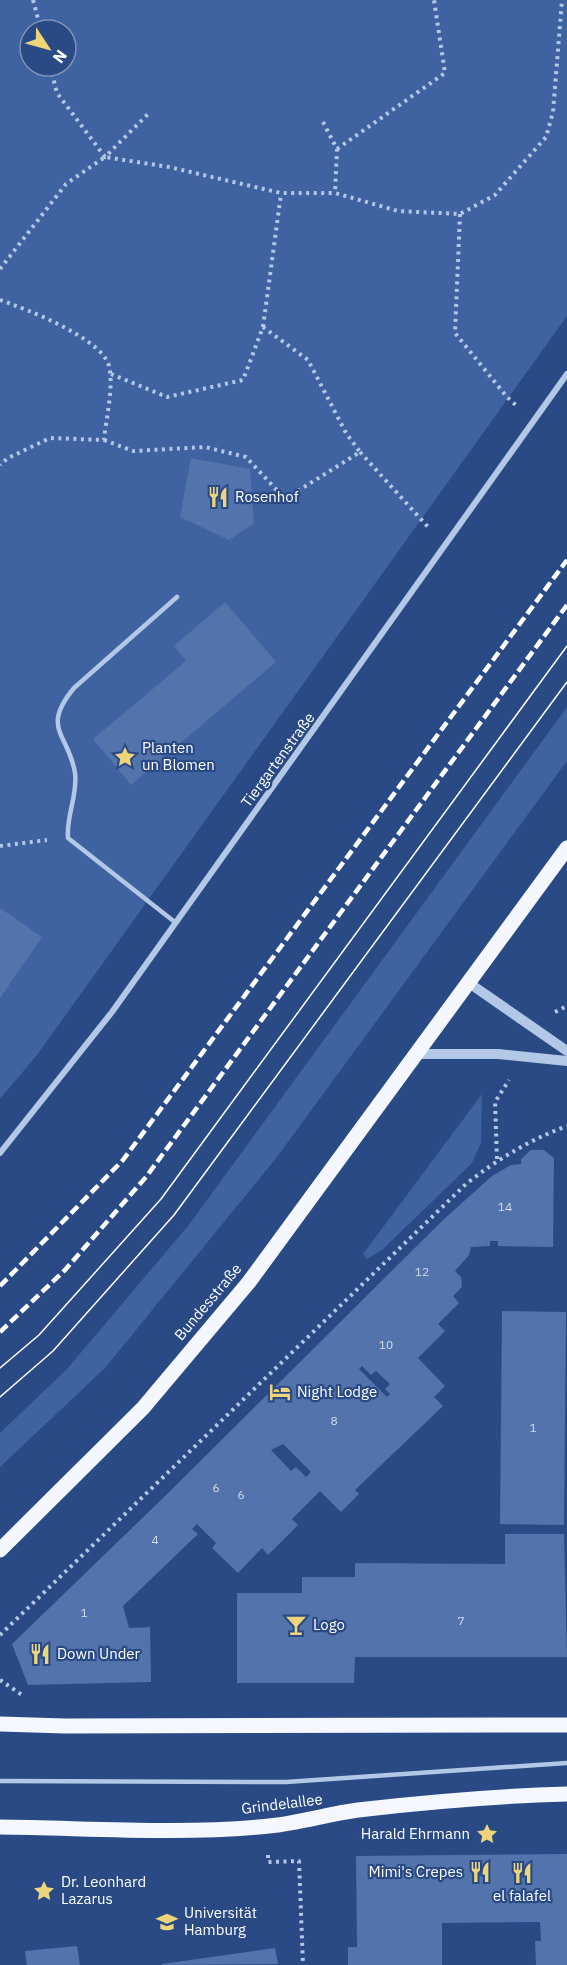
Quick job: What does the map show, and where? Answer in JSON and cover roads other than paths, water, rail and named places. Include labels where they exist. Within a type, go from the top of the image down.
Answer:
[{"type":"main road","name":"Bundesstraße","points":[[0,1550],[143,1408],[249,1282],[567,848]]},
{"type":"main road","points":[[0,1724],[65,1726],[567,1725]]},
{"type":"main road","name":"Grindelallee","points":[[0,1827],[190,1829],[267,1827],[310,1821],[355,1810],[567,1794]]},
{"type":"street","name":"Tiergartenstraße","points":[[0,1153],[54,1088],[176,923],[567,374]]},
{"type":"street","points":[[468,983],[567,1051]]},
{"type":"street","points":[[418,1054],[498,1054],[567,1061]]},
{"type":"lane","points":[[176,923],[68,838],[67,824],[75,773],[59,734],[57,718],[62,702],[74,688],[177,597]]},
{"type":"lane","name":"Grindelallee","points":[[0,1781],[286,1782],[567,1763]]},
{"type":"tram line","points":[[0,1368],[39,1335],[161,1199],[567,646]]},
{"type":"tram line","points":[[0,1397],[53,1351],[174,1215],[567,682]]},
{"type":"railway","points":[[0,1286],[123,1160],[567,560]]},
{"type":"railway","points":[[0,1332],[65,1270],[146,1177],[567,605]]},
{"type":"place","name":"Rosenhof","points":[[218,497]]},
{"type":"place","name":"Planten un Blomen","points":[[125,757]]},
{"type":"place","name":"Night Lodge","points":[[280,1392]]},
{"type":"place","name":"Logo","points":[[296,1625]]},
{"type":"place","name":"Down Under","points":[[40,1654]]},
{"type":"place","name":"Harald Ehrmann","points":[[487,1834]]},
{"type":"place","name":"Mimi's Crepes","points":[[480,1872]]},
{"type":"place","name":"el falafel","points":[[522,1873]]},
{"type":"place","name":"Dr. Leonhard Lazarus","points":[[44,1891]]},
{"type":"place","name":"Universität Hamburg","points":[[167,1922]]}]
